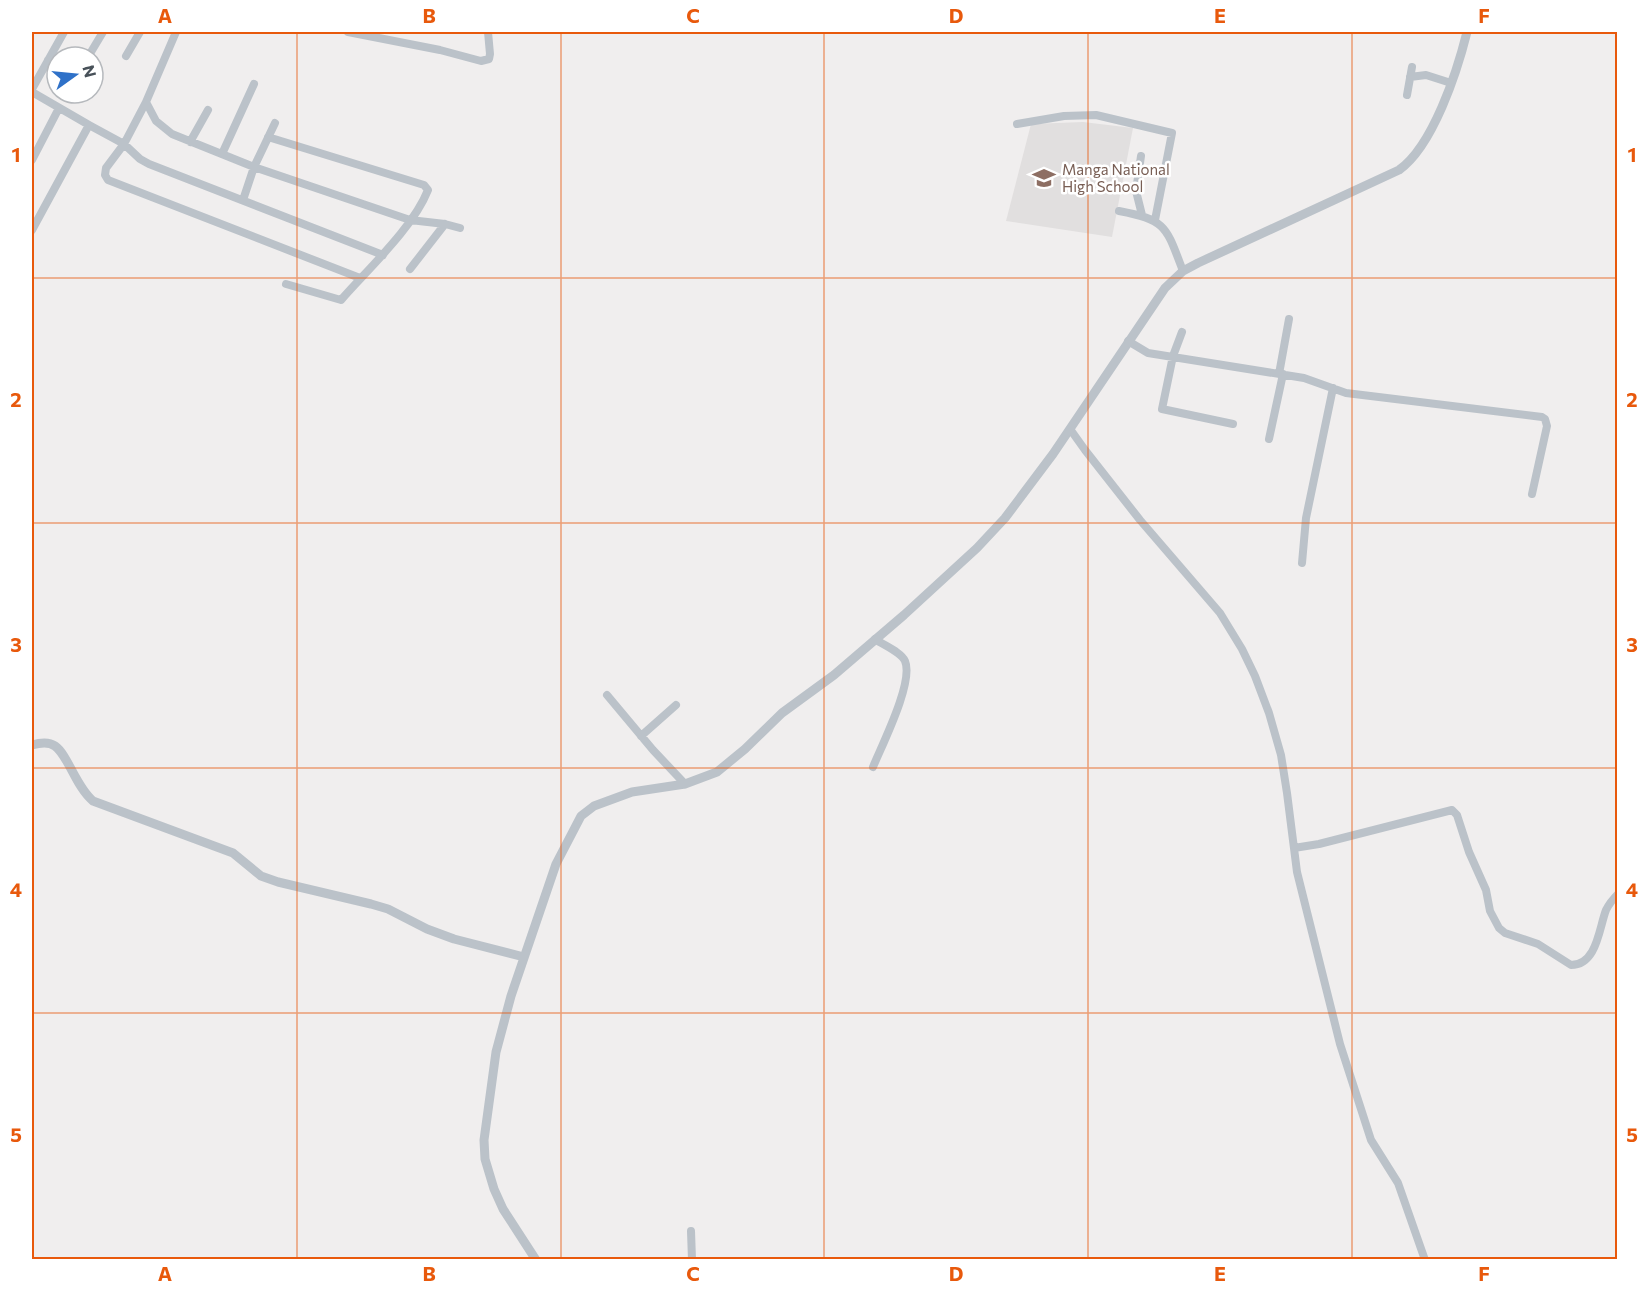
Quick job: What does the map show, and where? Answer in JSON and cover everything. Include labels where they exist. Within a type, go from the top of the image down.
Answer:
[{"type":"street","points":[[95,45],[103,32]]},
{"type":"street","points":[[126,56],[140,32]]},
{"type":"street","points":[[176,32],[146,102],[124,144],[106,168],[105,175],[108,180],[360,278]]},
{"type":"street","points":[[348,32],[384,36],[486,61],[490,54],[488,32]]},
{"type":"street","points":[[536,1260],[503,1209],[484,1159],[484,1140],[496,1052],[524,957],[559,857],[581,816],[594,806],[632,792],[686,784],[717,772],[782,713],[834,675],[875,639],[977,548],[1005,518],[1070,429],[1165,288],[1183,271],[1399,170],[1418,153],[1452,83],[1467,32]]},
{"type":"street","points":[[45,66],[32,90],[59,108],[124,144],[140,159],[383,255]]},
{"type":"street","points":[[1407,95],[1412,67]]},
{"type":"street","points":[[1410,77],[1426,75],[1452,83]]},
{"type":"street","points":[[222,154],[254,84]]},
{"type":"street","points":[[146,102],[156,121],[163,128],[190,142],[254,167],[410,220],[460,228]]},
{"type":"street","points":[[32,160],[59,108]]},
{"type":"street","points":[[190,142],[208,110]]},
{"type":"street","points":[[1017,124],[1064,116],[1096,115],[1172,133],[1155,220]]},
{"type":"street","points":[[243,200],[254,167],[275,123]]},
{"type":"street","points":[[32,230],[89,124]]},
{"type":"street","points":[[268,137],[424,185],[427,188],[427,192],[410,220],[383,255],[339,300],[286,284]]},
{"type":"street","points":[[1141,156],[1136,191],[1142,215]]},
{"type":"street","points":[[1119,211],[1155,220],[1167,234],[1183,271]]},
{"type":"street","points":[[410,269],[445,224]]},
{"type":"street","points":[[1269,439],[1289,319]]},
{"type":"street","points":[[1182,332],[1173,356],[1163,410],[1233,424]]},
{"type":"street","points":[[1128,341],[1148,353],[1312,379],[1358,395],[1542,417],[1547,426],[1532,494]]},
{"type":"street","points":[[1302,563],[1306,518],[1333,388]]},
{"type":"street","points":[[1070,429],[1140,520],[1220,613],[1255,676],[1281,755],[1301,890],[1340,1044],[1371,1140],[1398,1183],[1425,1260]]},
{"type":"street","points":[[873,767],[902,700],[906,665],[902,657],[875,639]]},
{"type":"street","points":[[607,695],[686,784]]},
{"type":"street","points":[[641,735],[676,705]]},
{"type":"street","points":[[32,745],[45,743],[54,745],[93,801],[233,853],[261,876],[388,909],[427,929],[454,939],[524,957]]},
{"type":"street","points":[[1294,848],[1319,844],[1452,810],[1457,815],[1498,928],[1505,933],[1538,944],[1571,965],[1580,963],[1587,957],[1600,934],[1606,910],[1617,894]]},
{"type":"street","points":[[690,1231],[692,1260]]},
{"type":"shaded area","points":[[1083,122],[1133,128],[1112,237],[1006,221],[1031,124]]},
{"type":"place","name":"Manga National High School","points":[[1044,178]]}]
